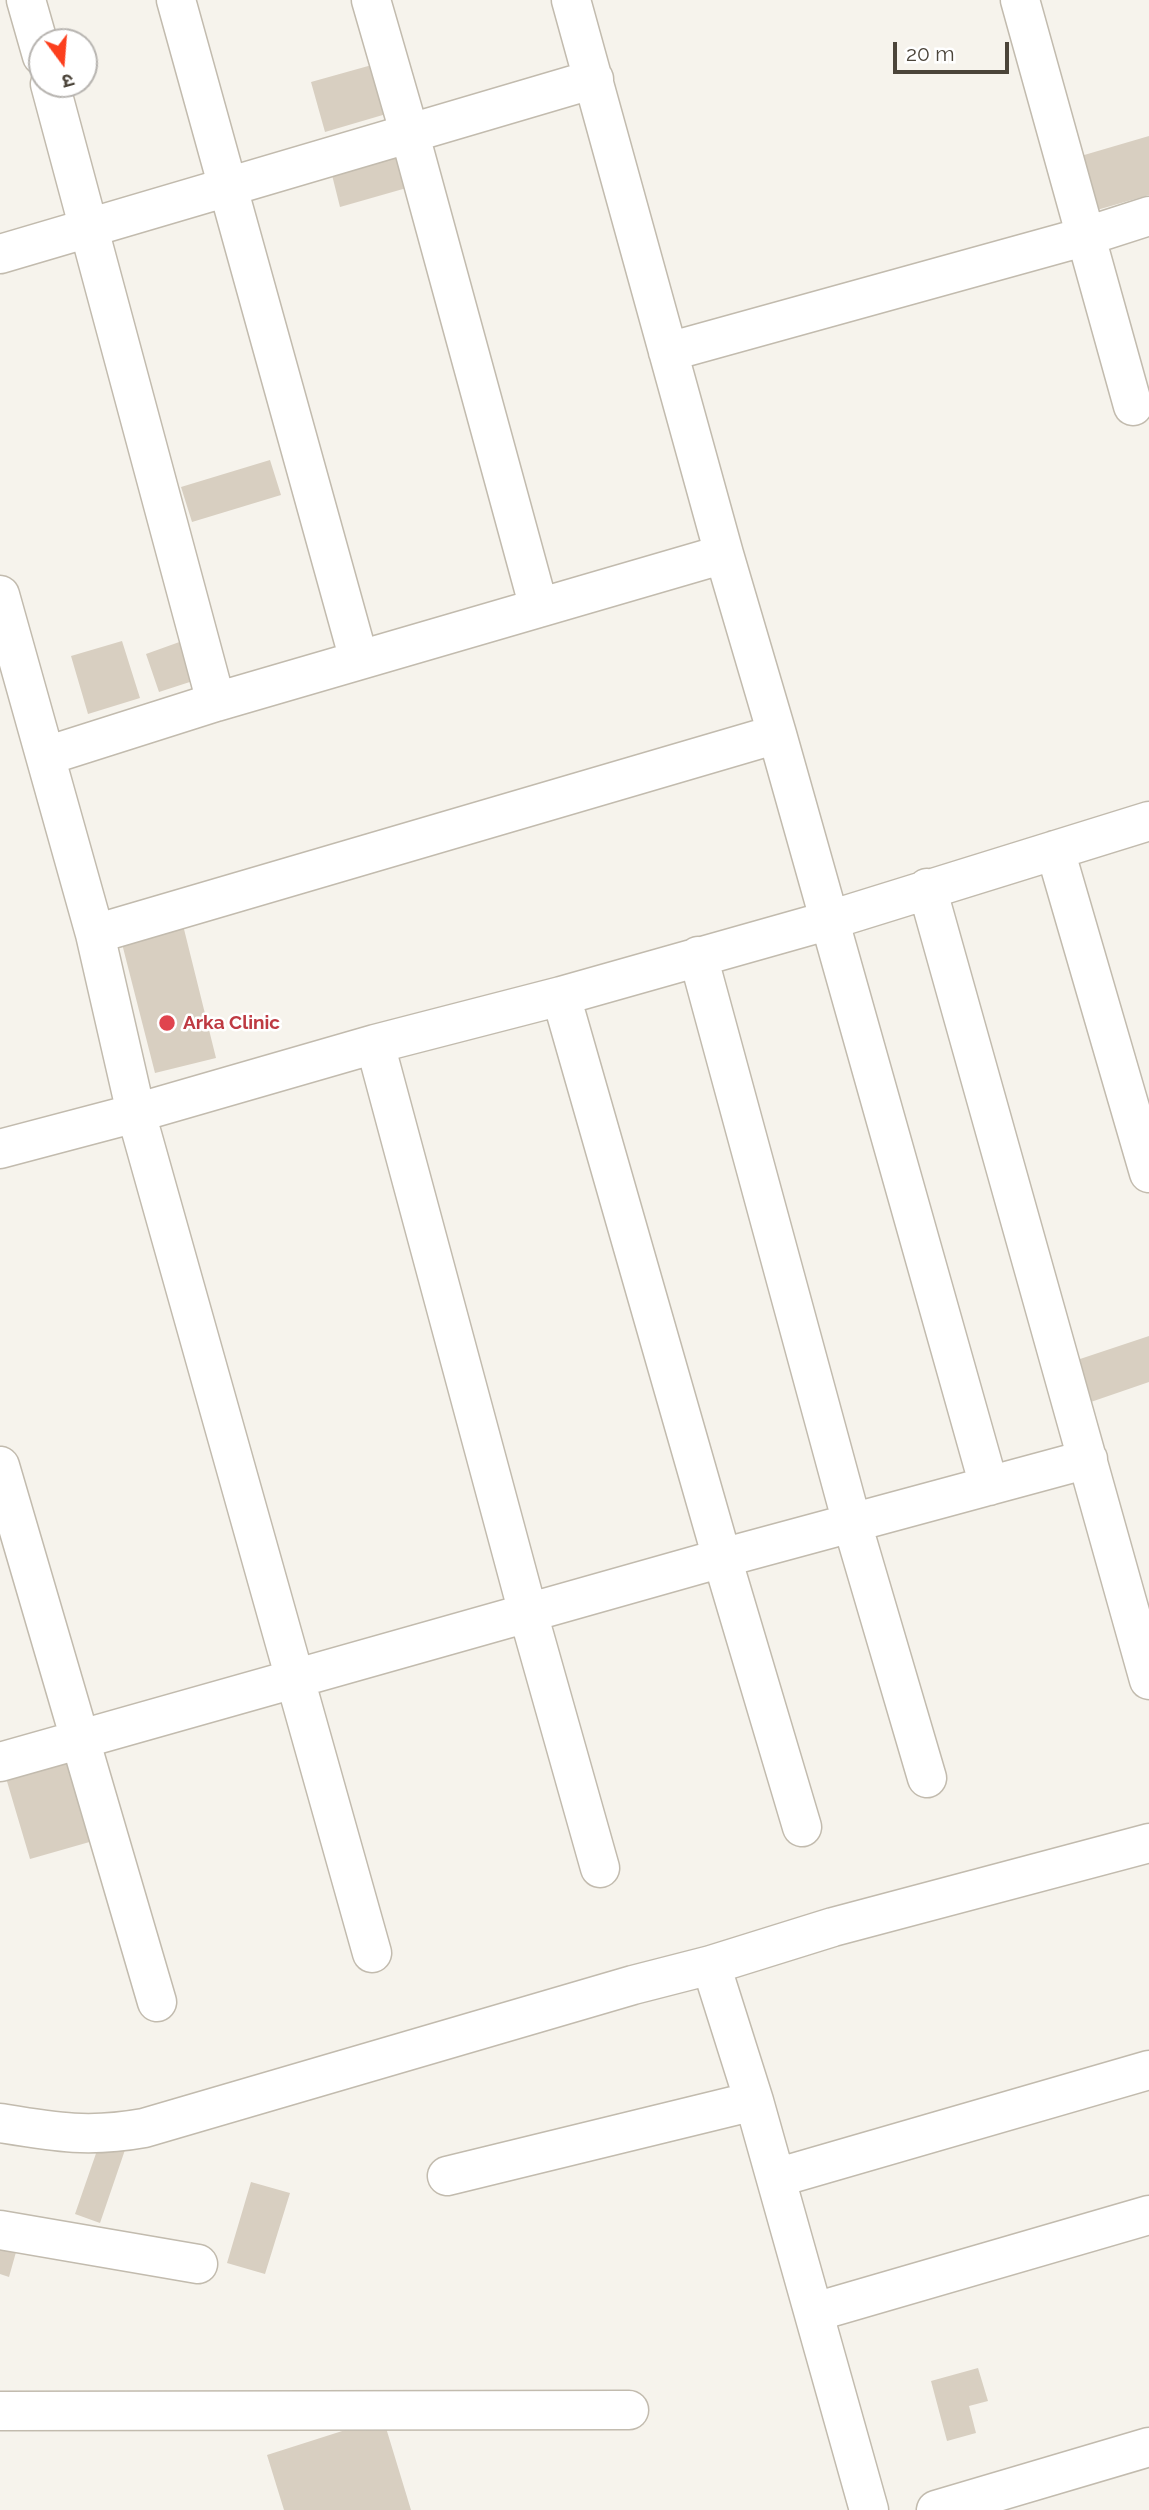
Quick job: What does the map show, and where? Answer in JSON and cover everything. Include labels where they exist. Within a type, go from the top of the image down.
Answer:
[{"type":"street","points":[[26,0],[34,28]]},
{"type":"street","points":[[176,0],[359,660]]},
{"type":"street","points":[[371,0],[539,608]]},
{"type":"street","points":[[571,0],[724,554],[778,734],[989,1486]]},
{"type":"street","points":[[1020,0],[1133,406]]},
{"type":"street","points":[[0,254],[226,185],[410,135],[594,79]]},
{"type":"street","points":[[54,98],[216,702]]},
{"type":"street","points":[[668,352],[1087,236],[1149,216]]},
{"type":"street","points":[[46,756],[216,702],[724,554]]},
{"type":"street","points":[[0,595],[94,934],[136,1113],[372,1953]]},
{"type":"street","points":[[94,934],[778,734]]},
{"type":"street","points":[[0,1149],[830,920],[1149,821]]},
{"type":"street","points":[[1055,850],[1147,1155]]},
{"type":"street","points":[[927,888],[1149,1680]]},
{"type":"street","points":[[698,956],[852,1523],[927,1778]]},
{"type":"street","points":[[561,996],[802,1827]]},
{"type":"street","points":[[375,1044],[528,1613],[600,1868]]},
{"type":"street","points":[[0,1762],[722,1558],[1088,1459]]},
{"type":"street","points":[[0,1466],[158,2002]]},
{"type":"street","points":[[0,2123],[92,2135],[144,2128],[594,1996],[711,1965],[833,1927],[1149,1843]]},
{"type":"street","points":[[711,1965],[754,2101],[869,2510]]},
{"type":"street","points":[[776,2178],[1149,2070]]},
{"type":"street","points":[[447,2176],[754,2101]]},
{"type":"street","points":[[814,2312],[1149,2214]]},
{"type":"street","points":[[0,2231],[198,2264]]},
{"type":"street","points":[[0,2411],[629,2410]]},
{"type":"street","points":[[936,2510],[1149,2447]]},
{"type":"building","points":[[379,63],[393,112],[325,132],[311,82]]},
{"type":"building","points":[[1149,136],[1149,195],[1090,212],[1074,158]]},
{"type":"building","points":[[408,149],[417,185],[340,207],[331,171]]},
{"type":"building","points":[[270,460],[281,495],[192,522],[181,487]]},
{"type":"building","points":[[185,640],[199,679],[159,692],[146,654]]},
{"type":"building","points":[[122,641],[140,698],[88,714],[71,656]]},
{"type":"building","points":[[180,913],[216,1058],[155,1073],[118,928]]},
{"type":"building","points":[[1149,1336],[1149,1382],[1085,1404],[1071,1362]]},
{"type":"building","points":[[76,1758],[100,1839],[30,1859],[6,1778]]},
{"type":"building","points":[[101,2139],[126,2147],[100,2223],[75,2214]]},
{"type":"building","points":[[251,2182],[290,2193],[265,2274],[227,2263]]},
{"type":"building","points":[[0,2240],[18,2245],[9,2277],[0,2274]]},
{"type":"building","points":[[978,2368],[988,2401],[969,2406],[976,2433],[947,2441],[931,2381]]},
{"type":"building","points":[[383,2418],[411,2510],[284,2510],[267,2455]]},
{"type":"place","name":"Arka Clinic","points":[[167,1023]]}]
